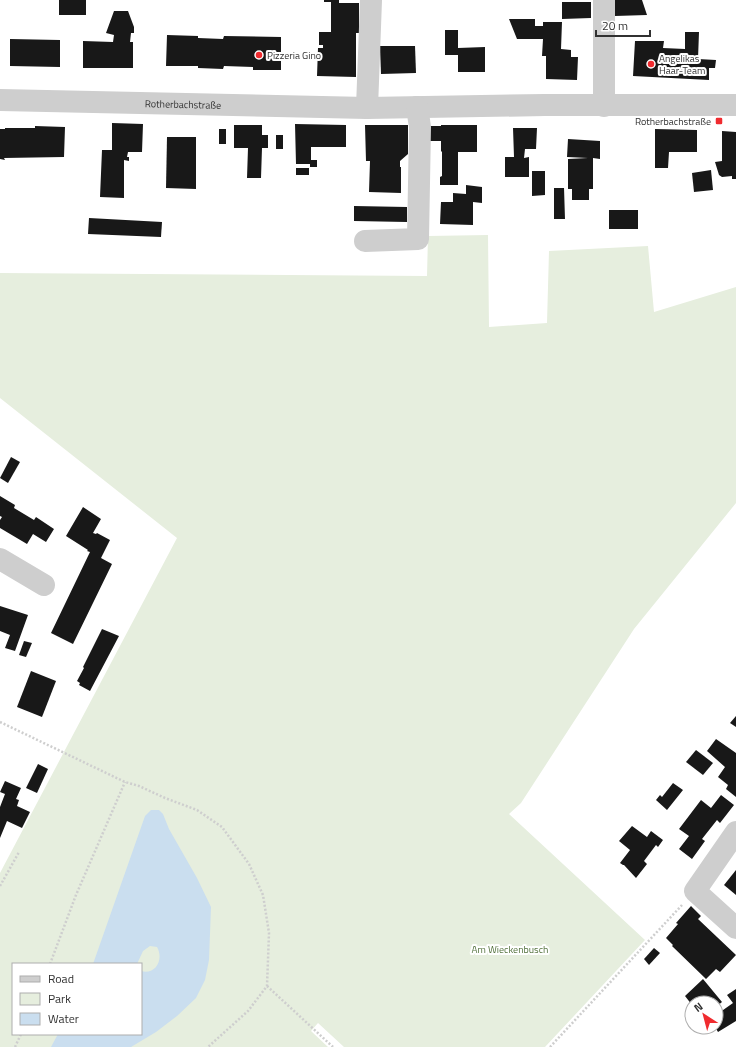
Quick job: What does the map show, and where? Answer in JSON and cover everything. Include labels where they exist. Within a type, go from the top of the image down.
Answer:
[{"type":"street","points":[[367,108],[372,0]]},
{"type":"street","points":[[604,0],[604,106]]},
{"type":"street","name":"Rotherbachstraße","points":[[0,100],[367,108],[545,105],[736,106]]},
{"type":"street","points":[[365,241],[418,239],[420,127],[417,107]]},
{"type":"street","points":[[0,559],[44,585]]},
{"type":"street","points":[[736,832],[695,892],[736,928]]},
{"type":"path","points":[[0,722],[125,782],[139,786],[197,810],[222,827],[249,864],[264,895],[269,933],[267,986],[248,1011],[208,1047]]},
{"type":"path","points":[[50,963],[76,895],[125,782]]},
{"type":"path","points":[[0,886],[19,852]]},
{"type":"path","points":[[550,1047],[695,892]]},
{"type":"path","points":[[267,986],[333,1047]]},
{"type":"path","points":[[15,1047],[21,1035]]},
{"type":"green space","name":"Am Wieckenbusch","points":[[488,235],[489,327],[547,323],[549,251],[648,246],[654,312],[736,287],[736,503],[634,629],[521,803],[509,814],[645,940],[545,1047],[344,1047],[318,1023],[311,1031],[328,1047],[0,1047],[0,873],[177,538],[0,398],[0,273],[427,276],[428,236]]},
{"type":"water","points":[[151,810],[159,810],[163,814],[169,829],[197,878],[211,907],[209,960],[205,980],[196,998],[177,1016],[156,1032],[131,1047],[51,1047],[57,1035],[142,1035],[142,971],[151,971],[157,965],[160,956],[157,947],[150,946],[143,951],[137,963],[93,963],[145,816]]},
{"type":"building","points":[[59,0],[86,0],[86,15],[59,15]]},
{"type":"building","points":[[324,0],[339,0],[339,3],[359,3],[359,33],[356,33],[356,77],[317,76],[318,48],[323,48],[323,45],[319,45],[319,32],[331,32],[331,2],[324,2]]},
{"type":"building","points":[[614,0],[642,0],[647,15],[615,16]]},
{"type":"building","points":[[562,2],[591,2],[591,18],[562,19]]},
{"type":"building","points":[[114,11],[128,11],[134,27],[134,33],[131,33],[130,42],[133,42],[133,68],[83,68],[83,41],[113,42],[114,35],[106,33]]},
{"type":"building","points":[[509,19],[535,19],[535,26],[543,26],[543,22],[562,22],[561,49],[571,50],[571,57],[578,57],[577,80],[546,79],[546,56],[542,56],[543,39],[517,39]]},
{"type":"building","points":[[445,30],[458,30],[458,48],[485,47],[485,72],[458,72],[458,55],[445,55]]},
{"type":"building","points":[[685,32],[699,32],[698,59],[716,60],[715,68],[709,68],[709,80],[633,76],[635,41],[664,41],[663,48],[685,49]]},
{"type":"building","points":[[167,35],[198,36],[198,38],[223,39],[224,36],[281,37],[281,70],[253,70],[253,67],[224,66],[223,69],[198,68],[198,66],[166,66]]},
{"type":"building","points":[[10,39],[60,40],[60,67],[10,66]]},
{"type":"building","points":[[380,46],[415,46],[416,73],[381,74]]},
{"type":"building","points":[[112,123],[143,124],[142,152],[128,152],[127,157],[129,157],[129,161],[124,160],[124,198],[100,197],[102,150],[112,150]]},
{"type":"building","points":[[295,124],[346,125],[346,147],[311,147],[311,160],[317,160],[317,167],[310,167],[310,164],[296,164]]},
{"type":"building","points":[[234,125],[262,125],[262,135],[268,135],[268,148],[262,148],[261,178],[247,178],[248,148],[234,148]]},
{"type":"building","points":[[365,125],[408,125],[408,154],[400,161],[401,193],[369,192],[370,161],[366,161]]},
{"type":"building","points":[[477,125],[477,152],[458,152],[458,185],[440,185],[440,177],[442,176],[441,141],[430,141],[430,126]]},
{"type":"building","points":[[35,126],[65,127],[64,157],[0,159],[0,129],[35,128]]},
{"type":"building","points":[[513,128],[537,128],[536,149],[525,149],[524,158],[529,157],[529,177],[505,177],[505,157],[514,157]]},
{"type":"building","points":[[219,129],[226,129],[226,144],[219,144]]},
{"type":"building","points":[[655,129],[697,130],[697,152],[669,152],[668,168],[655,168]]},
{"type":"building","points":[[722,131],[736,132],[736,179],[732,179],[732,176],[722,177],[719,175],[715,162],[722,161]]},
{"type":"building","points":[[276,135],[283,135],[283,149],[276,149]]},
{"type":"building","points":[[167,137],[196,137],[196,189],[166,188]]},
{"type":"building","points":[[568,139],[600,141],[600,159],[593,158],[593,189],[589,189],[589,200],[572,200],[572,189],[568,189],[568,159],[588,158],[567,157]]},
{"type":"building","points":[[296,168],[309,168],[309,175],[296,175]]},
{"type":"building","points":[[711,170],[713,190],[694,192],[692,173]]},
{"type":"building","points":[[532,171],[545,171],[545,195],[532,196]]},
{"type":"building","points":[[466,185],[482,187],[482,203],[473,202],[473,225],[440,224],[441,202],[453,202],[453,193],[466,194]]},
{"type":"building","points":[[554,188],[564,188],[565,219],[554,219]]},
{"type":"building","points":[[354,206],[407,207],[407,222],[354,221]]},
{"type":"building","points":[[609,210],[638,210],[638,229],[609,229]]},
{"type":"building","points":[[89,218],[162,222],[161,237],[88,234]]},
{"type":"building","points":[[11,457],[20,462],[8,483],[0,478]]},
{"type":"building","points":[[0,496],[15,505],[14,508],[34,520],[36,517],[54,529],[46,542],[33,534],[27,544],[0,528],[0,520],[2,517],[0,516]]},
{"type":"building","points":[[83,507],[101,519],[93,533],[97,533],[110,540],[101,558],[112,564],[73,644],[51,633],[90,552],[66,536]]},
{"type":"building","points":[[0,606],[28,615],[15,651],[5,648],[10,635],[0,631]]},
{"type":"building","points":[[102,629],[119,636],[90,691],[79,685],[80,683],[77,681]]},
{"type":"building","points":[[24,641],[32,643],[26,657],[19,655]]},
{"type":"building","points":[[31,671],[56,681],[42,717],[17,707]]},
{"type":"building","points":[[736,716],[736,727],[730,723]]},
{"type":"building","points":[[716,739],[736,753],[736,797],[726,789],[728,785],[718,777],[725,767],[707,751]]},
{"type":"building","points":[[696,750],[713,763],[703,775],[686,762]]},
{"type":"building","points":[[38,764],[48,769],[37,793],[26,788]]},
{"type":"building","points":[[5,781],[21,788],[16,799],[19,800],[17,806],[30,812],[22,828],[7,821],[0,838],[0,807],[5,794],[0,792]]},
{"type":"building","points":[[673,783],[683,790],[667,810],[656,800],[660,795],[662,797]]},
{"type":"building","points":[[721,795],[734,805],[720,823],[717,820],[702,839],[705,841],[692,859],[679,849],[689,836],[679,829],[701,800],[711,808]]},
{"type":"building","points":[[632,826],[647,837],[651,831],[663,840],[658,847],[656,845],[644,861],[647,864],[636,878],[624,865],[620,863],[630,850],[619,841]]},
{"type":"building","points":[[736,870],[736,895],[724,885]]},
{"type":"building","points":[[691,906],[701,916],[698,919],[736,955],[720,972],[716,969],[706,979],[672,946],[673,945],[666,938],[678,924],[676,923]]},
{"type":"building","points":[[654,948],[660,953],[649,965],[644,959]]},
{"type":"building","points":[[703,979],[716,995],[686,995]]},
{"type":"building","points":[[736,989],[736,1021],[724,1028],[724,1009],[733,1003],[727,995]]},
{"type":"place","name":"Pizzeria Gino","points":[[259,55]]},
{"type":"place","name":"Angelikas Haar-Team","points":[[651,64]]},
{"type":"place","name":"Rotherbachstraße","points":[[719,121]]}]
